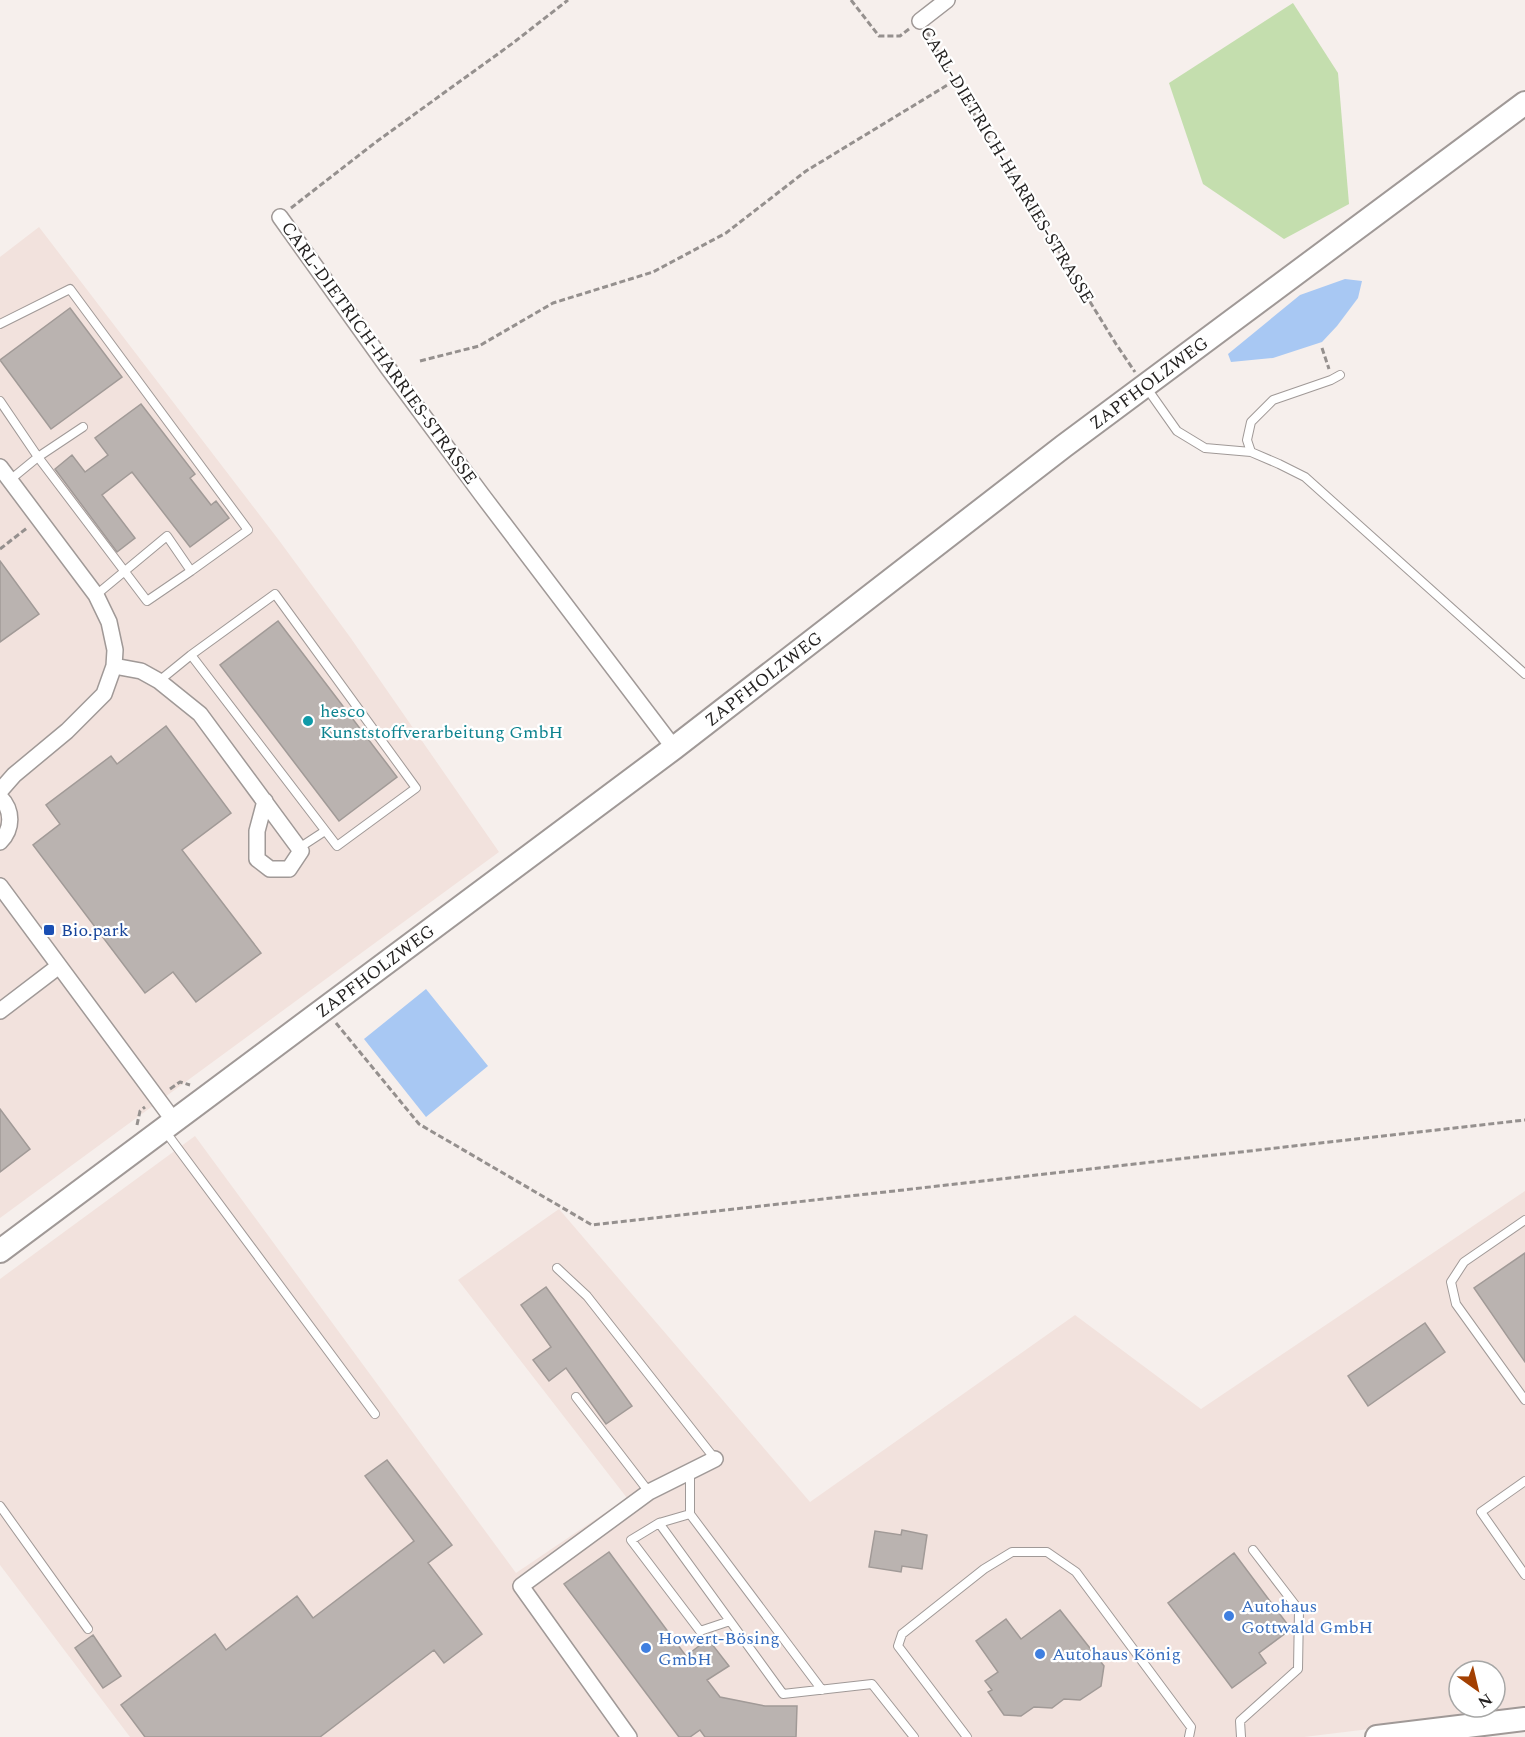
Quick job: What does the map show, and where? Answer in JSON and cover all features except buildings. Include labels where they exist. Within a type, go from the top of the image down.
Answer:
[{"type":"street","points":[[920,21],[947,0]]},
{"type":"street","name":"ZAPFHOLZWEG","points":[[0,1251],[674,748],[1045,460],[1525,103]]},
{"type":"street","name":"CARL-DIETRICH-HARRIES-STRASSE","points":[[280,217],[482,495],[674,748]]},
{"type":"street","points":[[0,467],[96,595],[109,622],[115,650],[114,666],[104,694],[67,731],[14,775],[0,791]]},
{"type":"street","points":[[114,666],[141,672],[159,681],[200,714],[265,801],[300,850],[289,869],[270,869],[257,859],[257,831],[265,801]]},
{"type":"street","points":[[0,797],[8,810],[10,820],[8,829],[0,842]]},
{"type":"street","points":[[0,886],[59,966],[168,1125]]},
{"type":"street","points":[[0,1011],[59,966]]},
{"type":"street","points":[[629,1737],[521,1586],[649,1492],[715,1459]]},
{"type":"street","points":[[1377,1737],[1525,1719]]},
{"type":"lane","points":[[0,324],[69,289],[248,530],[147,601],[38,457],[0,401]]},
{"type":"lane","points":[[1251,452],[1247,440],[1251,422],[1273,400],[1340,375]]},
{"type":"lane","points":[[1145,386],[1177,431],[1204,448],[1251,452],[1305,477],[1525,674]]},
{"type":"lane","points":[[10,480],[38,457],[83,427]]},
{"type":"lane","points":[[96,595],[167,536],[191,571]]},
{"type":"lane","points":[[159,681],[191,655],[275,594],[416,788],[337,846],[191,655]]},
{"type":"lane","points":[[300,850],[325,831]]},
{"type":"lane","points":[[168,1125],[375,1414]]},
{"type":"lane","points":[[1525,1220],[1464,1262],[1451,1282],[1455,1304],[1525,1400]]},
{"type":"lane","points":[[556,1268],[587,1296],[715,1459]]},
{"type":"lane","points":[[576,1397],[649,1492]]},
{"type":"lane","points":[[690,1471],[690,1514],[822,1690]]},
{"type":"lane","points":[[1525,1481],[1481,1512],[1525,1575]]},
{"type":"lane","points":[[0,1506],[88,1629]]},
{"type":"lane","points":[[690,1514],[658,1523],[631,1540],[699,1631],[730,1621]]},
{"type":"lane","points":[[658,1523],[783,1694],[872,1684],[914,1737]]},
{"type":"lane","points":[[1241,1737],[1240,1721],[1298,1669],[1299,1610],[1253,1550]]},
{"type":"lane","points":[[967,1737],[898,1646],[902,1634],[984,1569],[1012,1552],[1047,1552],[1076,1572],[1191,1727],[1189,1737]]},
{"type":"path","name":"CARL-DIETRICH-HARRIES-STRASSE","points":[[280,217],[376,142],[513,43],[568,0]]},
{"type":"path","name":"CARL-DIETRICH-HARRIES-STRASSE","points":[[851,0],[879,36],[900,36],[920,21],[954,81],[1116,344],[1145,386]]},
{"type":"path","points":[[420,361],[479,346],[553,303],[653,272],[726,233],[806,171],[954,81]]},
{"type":"path","points":[[1322,348],[1329,366],[1331,380]]},
{"type":"path","points":[[0,549],[39,519]]},
{"type":"path","points":[[325,1009],[419,1124],[592,1225],[1525,1120]]},
{"type":"shaded area","points":[[39,227],[278,539],[350,637],[499,852],[0,1218],[0,257]]},
{"type":"shaded area","points":[[195,1136],[516,1573],[627,1498],[458,1280],[559,1209],[810,1502],[1075,1315],[1201,1409],[1525,1191],[1525,1710],[1507,1712],[1507,1659],[1447,1659],[1447,1719],[1451,1719],[1304,1737],[130,1737],[0,1565],[0,1279]]},
{"type":"green space","points":[[1293,3],[1338,73],[1349,204],[1284,239],[1203,184],[1169,83]]},
{"type":"water","points":[[1345,279],[1362,281],[1358,298],[1322,342],[1273,358],[1231,362],[1228,354],[1300,295]]},
{"type":"water","points":[[426,989],[488,1066],[426,1117],[364,1039]]},
{"type":"place","name":"hesco Kunststoffverarbeitung GmbH","points":[[308,721]]},
{"type":"place","name":"Bio.park","points":[[49,930]]},
{"type":"place","name":"Autohaus Gottwald GmbH","points":[[1229,1616]]},
{"type":"place","name":"Howert-Bösing GmbH","points":[[646,1648]]},
{"type":"place","name":"Autohaus König","points":[[1040,1654]]}]
